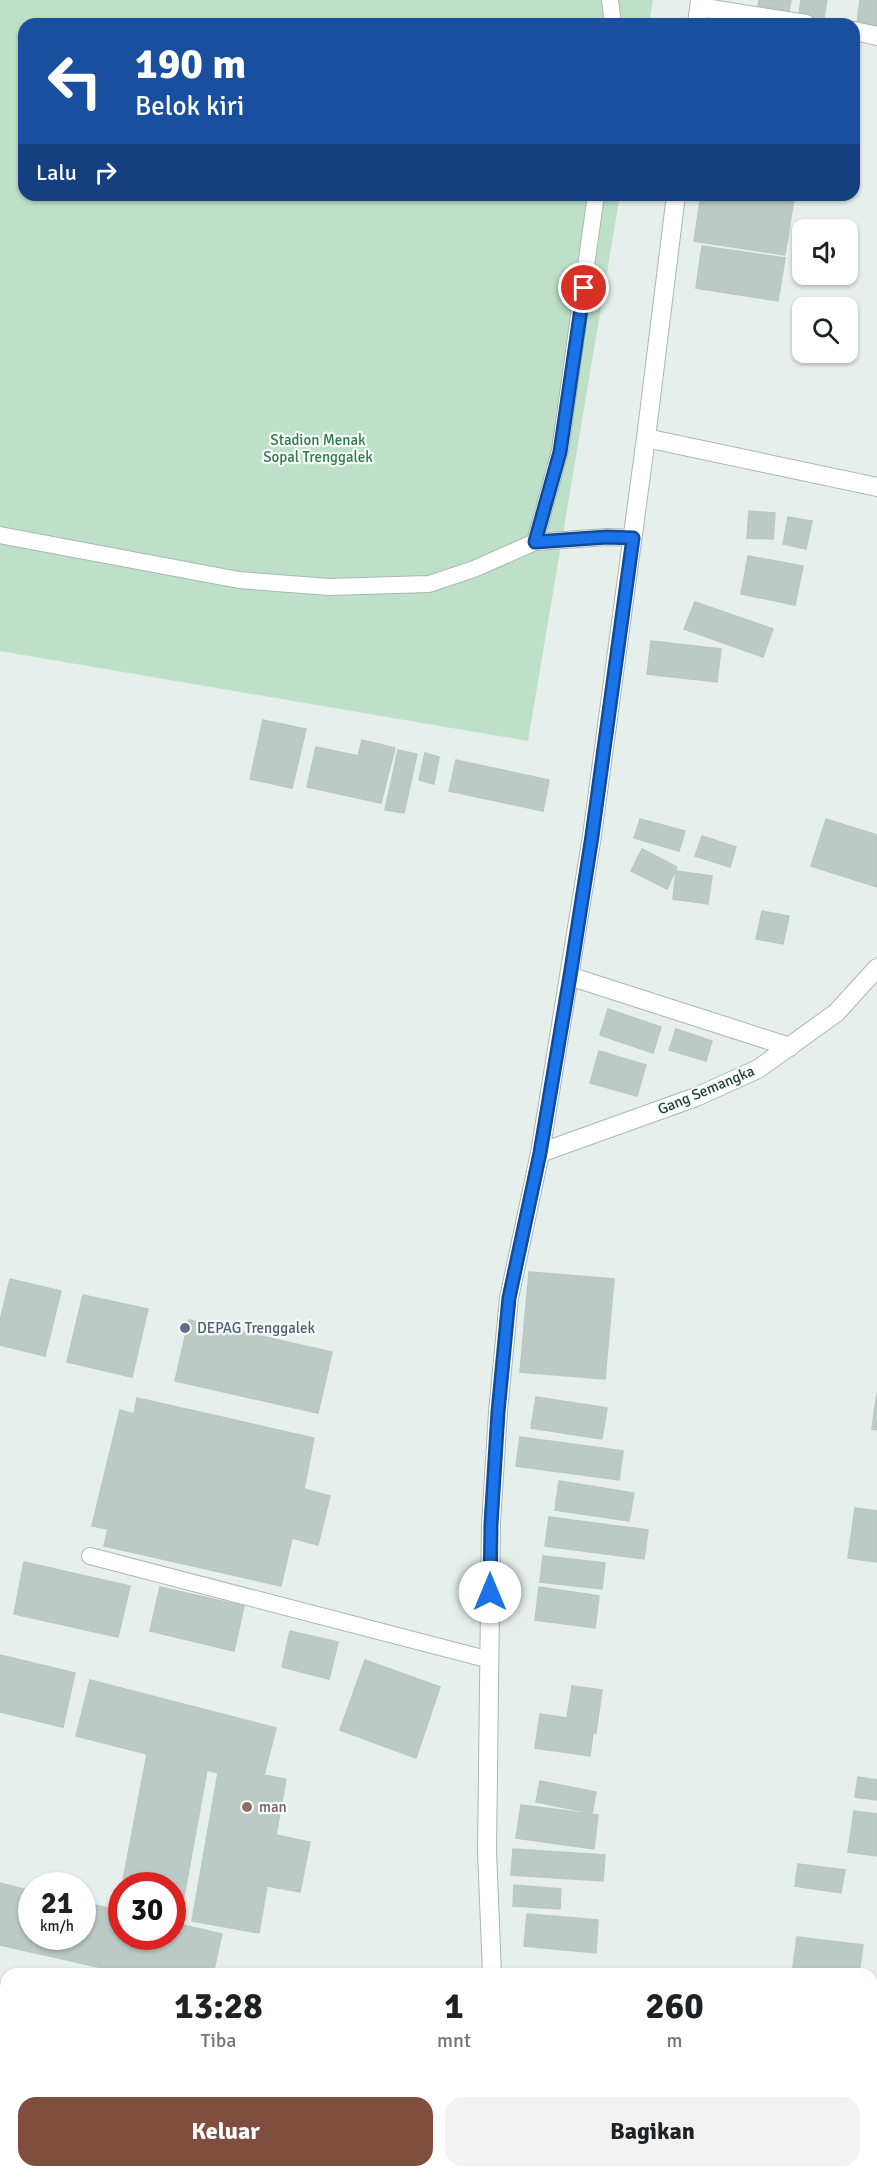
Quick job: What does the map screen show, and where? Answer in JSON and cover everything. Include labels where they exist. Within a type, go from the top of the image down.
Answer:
[{"type":"street","points":[[698,10],[760,18]]},
{"type":"street","points":[[860,33],[877,36]]},
{"type":"street","points":[[492,1968],[487,1851],[491,1524],[498,1412],[509,1298],[540,1153],[592,836],[633,538],[675,201]]},
{"type":"street","points":[[646,438],[877,487]]},
{"type":"street","name":"Gang Semangka","points":[[540,1153],[696,1097],[758,1069],[836,1013],[877,968]]},
{"type":"street","points":[[570,976],[790,1047]]},
{"type":"lane","points":[[610,0],[612,18]]},
{"type":"lane","points":[[535,542],[560,452],[595,201]]},
{"type":"lane","points":[[0,535],[239,580],[329,588],[429,584],[474,570],[535,542],[607,537],[633,538]]},
{"type":"lane","points":[[90,1556],[489,1660]]},
{"type":"green space","name":"Stadion Menak Sopal Trenggalek","points":[[0,0],[653,0],[650,18],[18,18],[18,201],[619,201],[528,741],[0,651]]},
{"type":"building","points":[[759,0],[791,0],[789,11],[758,6]]},
{"type":"building","points":[[801,0],[827,0],[824,18],[798,18]]},
{"type":"building","points":[[860,0],[877,0],[877,27],[860,24],[860,18],[858,18]]},
{"type":"building","points":[[700,201],[794,201],[785,255],[694,241]]},
{"type":"building","points":[[702,246],[785,258],[778,301],[696,288]]},
{"type":"building","points":[[749,511],[775,513],[773,539],[747,538]]},
{"type":"building","points":[[788,517],[812,521],[806,549],[783,544]]},
{"type":"building","points":[[748,556],[803,566],[795,605],[741,594]]},
{"type":"building","points":[[695,602],[773,629],[763,657],[684,629]]},
{"type":"building","points":[[651,641],[721,649],[717,682],[647,674]]},
{"type":"building","points":[[263,720],[306,729],[292,788],[250,779]]},
{"type":"building","points":[[362,740],[395,748],[381,803],[307,787],[316,747],[358,756]]},
{"type":"building","points":[[398,750],[417,754],[404,813],[385,810]]},
{"type":"building","points":[[425,753],[439,757],[434,784],[419,780]]},
{"type":"building","points":[[456,760],[549,780],[543,811],[449,791]]},
{"type":"building","points":[[640,819],[685,831],[679,851],[634,838]]},
{"type":"building","points":[[826,819],[877,835],[877,887],[811,866]]},
{"type":"building","points":[[702,836],[736,847],[730,867],[695,856]]},
{"type":"building","points":[[642,849],[677,867],[667,889],[631,871]]},
{"type":"building","points":[[676,871],[712,876],[708,904],[673,899]]},
{"type":"building","points":[[762,911],[789,916],[783,944],[756,939]]},
{"type":"building","points":[[608,1009],[661,1027],[653,1053],[600,1035]]},
{"type":"building","points":[[676,1029],[712,1041],[706,1061],[669,1050]]},
{"type":"building","points":[[599,1051],[646,1065],[637,1096],[590,1083]]},
{"type":"building","points":[[529,1272],[614,1279],[605,1379],[520,1372]]},
{"type":"building","points":[[10,1279],[61,1291],[45,1356],[0,1345],[0,1321]]},
{"type":"building","points":[[83,1295],[148,1309],[132,1377],[67,1362]]},
{"type":"building","points":[[189,1320],[332,1352],[318,1413],[175,1381]]},
{"type":"building","points":[[877,1393],[877,1430],[872,1429]]},
{"type":"building","points":[[536,1397],[607,1408],[602,1439],[531,1428]]},
{"type":"building","points":[[137,1398],[314,1438],[304,1489],[330,1496],[318,1545],[292,1538],[281,1586],[104,1546],[108,1529],[92,1526],[120,1410],[134,1414]]},
{"type":"building","points":[[520,1437],[623,1451],[619,1480],[516,1466]]},
{"type":"building","points":[[559,1481],[634,1493],[629,1521],[555,1510]]},
{"type":"building","points":[[855,1508],[877,1511],[877,1562],[848,1558]]},
{"type":"building","points":[[549,1517],[648,1530],[644,1559],[545,1546]]},
{"type":"building","points":[[543,1556],[605,1563],[602,1589],[540,1582]]},
{"type":"building","points":[[24,1562],[130,1586],[118,1637],[14,1614]]},
{"type":"building","points":[[160,1587],[244,1606],[234,1651],[150,1631]]},
{"type":"building","points":[[539,1587],[599,1596],[595,1628],[535,1620]]},
{"type":"building","points":[[290,1631],[338,1642],[329,1679],[282,1667]]},
{"type":"building","points":[[0,1655],[75,1673],[63,1727],[0,1712]]},
{"type":"building","points":[[365,1660],[440,1687],[416,1758],[340,1730]]},
{"type":"building","name":"man","points":[[90,1680],[276,1728],[264,1775],[286,1779],[276,1835],[310,1842],[300,1892],[267,1886],[259,1933],[192,1921],[218,1773],[207,1770],[186,1886],[186,1872],[125,1872],[147,1754],[76,1736]]},
{"type":"building","points":[[572,1686],[602,1690],[590,1756],[535,1748],[540,1714],[567,1718]]},
{"type":"building","points":[[858,1777],[877,1780],[877,1800],[855,1797]]},
{"type":"building","points":[[540,1781],[596,1792],[592,1813],[536,1802]]},
{"type":"building","points":[[521,1805],[598,1815],[594,1849],[516,1838]]},
{"type":"building","points":[[854,1811],[877,1814],[877,1856],[848,1852]]},
{"type":"building","points":[[513,1849],[605,1855],[603,1881],[511,1875]]},
{"type":"building","points":[[798,1864],[845,1870],[841,1893],[795,1886]]},
{"type":"building","name":"man","points":[[0,1883],[18,1888],[18,1949],[0,1945]]},
{"type":"building","points":[[514,1885],[561,1889],[560,1909],[513,1906]]},
{"type":"building","name":"man","points":[[96,1905],[108,1908],[108,1950],[186,1950],[186,1926],[222,1934],[214,1968],[102,1968],[22,1950],[96,1950]]},
{"type":"building","points":[[527,1914],[598,1920],[596,1953],[524,1946]]},
{"type":"building","points":[[797,1937],[863,1945],[860,1968],[793,1968]]},
{"type":"place","name":"DEPAG Trenggalek","points":[[185,1328]]},
{"type":"place","name":"man","points":[[247,1807]]},
{"type":"route","points":[[490,1592],[491,1524],[498,1412],[509,1298],[540,1153],[570,976],[592,836],[633,538],[607,537],[535,542],[560,452],[584,288]]}]
